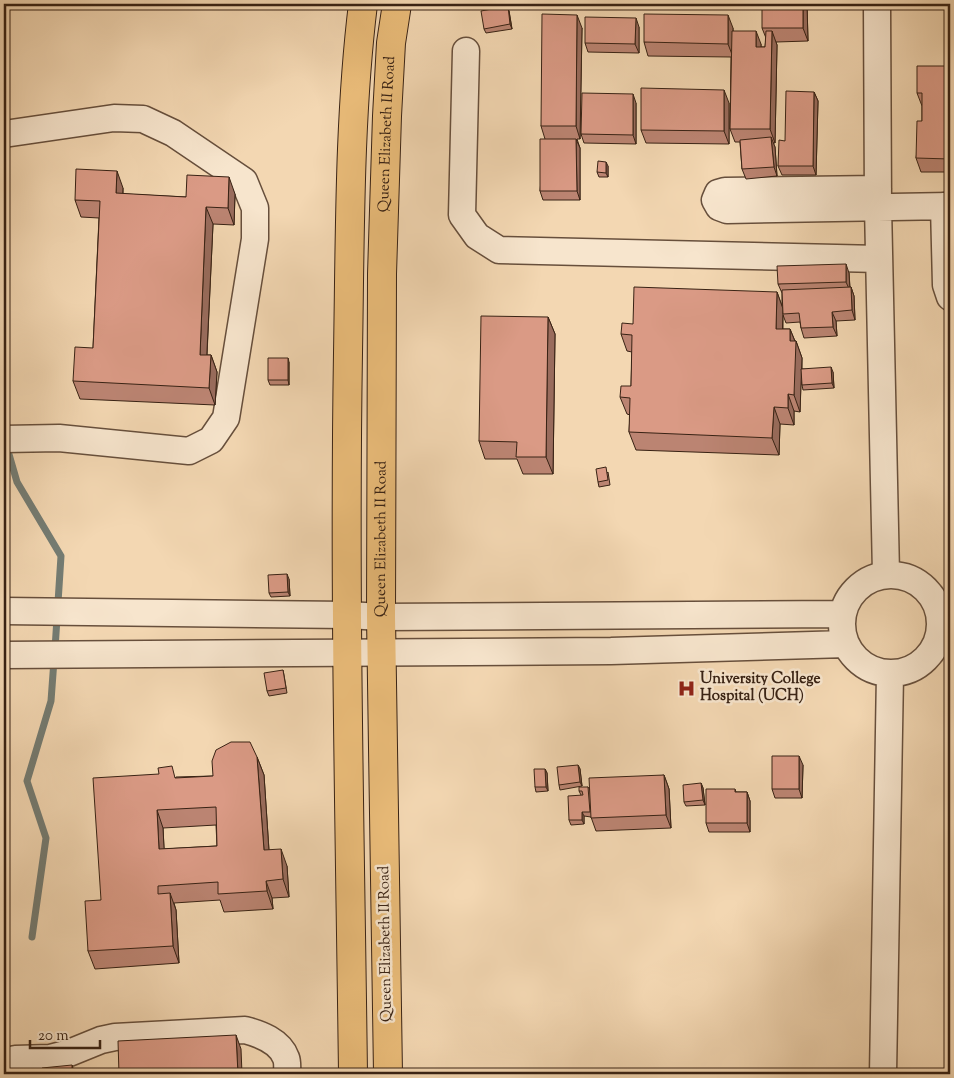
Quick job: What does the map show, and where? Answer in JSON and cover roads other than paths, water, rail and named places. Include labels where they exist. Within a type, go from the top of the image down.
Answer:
[{"type":"highway","points":[[353,1074],[347,418],[349,275],[355,114],[363,4]]},
{"type":"highway","name":"Queen Elizabeth II Road","points":[[388,1074],[381,616],[382,274],[391,43],[397,4]]},
{"type":"highway","points":[[355,114],[387,116]]},
{"type":"street","points":[[877,4],[878,198],[886,574]]},
{"type":"street","points":[[466,51],[462,215],[477,236],[499,250],[879,259]]},
{"type":"street","points":[[4,134],[114,118],[143,119],[173,133],[244,181],[255,208],[255,239],[226,418],[211,440],[189,451],[59,438],[10,439]]},
{"type":"street","points":[[878,198],[727,210],[719,207],[714,200],[718,193],[725,191],[878,198],[947,206],[946,285],[950,297]]},
{"type":"street","points":[[886,574],[901,575],[921,584],[935,601],[945,623],[935,647],[927,657],[907,671],[890,674],[871,669],[861,663],[846,644],[842,629],[843,614],[849,598],[859,585],[868,579],[886,574]]},
{"type":"street","points":[[4,611],[348,614],[381,616],[843,614]]},
{"type":"street","points":[[609,615],[611,651]]},
{"type":"street","points":[[4,655],[611,651],[846,644]]},
{"type":"street","points":[[883,1074],[890,674]]},
{"type":"street","points":[[4,1067],[14,1059],[50,1058],[115,1037],[245,1030],[262,1035],[276,1044],[286,1058],[288,1074]]},
{"type":"waterway","points":[[6,444],[17,482],[61,556],[55,649]]},
{"type":"waterway","points":[[32,937],[46,838],[27,781],[51,701],[54,660]]},
{"type":"place","name":"University College Hospital (UCH)","points":[[686,688]]}]
